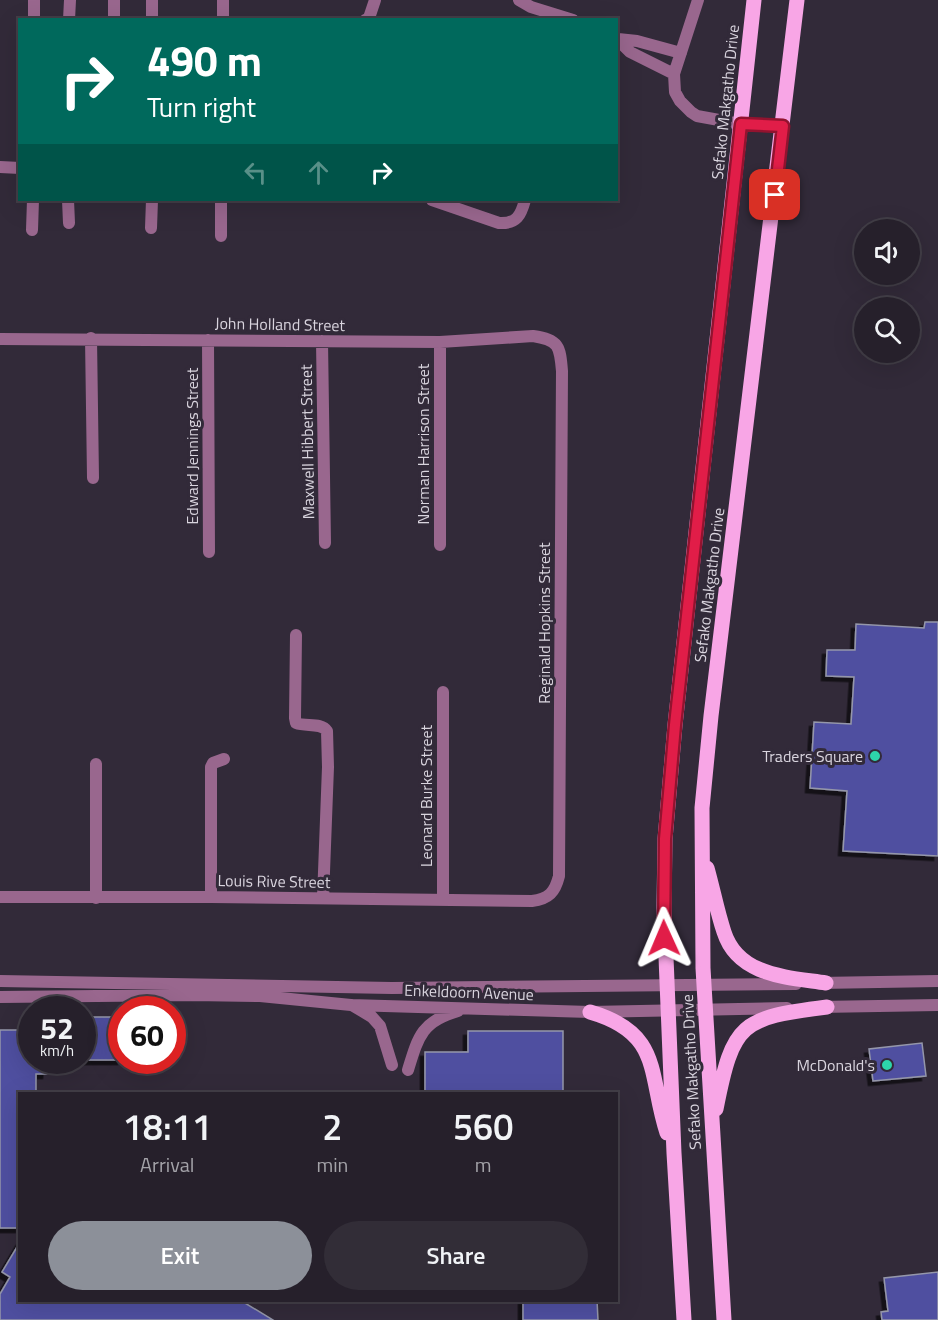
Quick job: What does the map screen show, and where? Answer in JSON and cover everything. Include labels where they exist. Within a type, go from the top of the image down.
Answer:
[{"type":"main road","name":"Sefako Makgatho Drive","points":[[684,1320],[674,1153],[664,918],[664,856],[675,725],[754,0]]},
{"type":"main road","name":"Sefako Makgatho Drive","points":[[724,1320],[705,1010],[702,808],[711,716],[797,0]]},
{"type":"main road","points":[[701,848],[724,933],[739,957],[748,965],[765,973],[826,983]]},
{"type":"main road","points":[[712,1133],[728,1059],[743,1032],[758,1020],[773,1015],[827,1007]]},
{"type":"main road","points":[[590,1012],[611,1018],[630,1030],[649,1055],[664,1124],[674,1153]]},
{"type":"street","points":[[34,0],[34,18]]},
{"type":"street","points":[[69,18],[70,0]]},
{"type":"street","points":[[114,0],[114,18]]},
{"type":"street","points":[[152,0],[152,18]]},
{"type":"street","points":[[223,0],[223,16]]},
{"type":"street","points":[[369,18],[375,0]]},
{"type":"street","points":[[519,0],[531,7],[567,18]]},
{"type":"street","points":[[698,0],[674,74],[675,92],[697,116],[741,124],[783,126]]},
{"type":"street","points":[[618,38],[681,53]]},
{"type":"street","points":[[618,39],[630,52],[674,74]]},
{"type":"street","points":[[0,167],[18,168]]},
{"type":"street","points":[[32,230],[33,201]]},
{"type":"street","points":[[68,201],[69,223]]},
{"type":"street","points":[[151,228],[152,201]]},
{"type":"street","points":[[221,201],[221,236]]},
{"type":"street","points":[[435,201],[499,223],[507,223],[515,221],[521,215],[525,201]]},
{"type":"street","name":"John Holland Street","points":[[0,339],[440,342],[533,336],[553,341],[558,346]]},
{"type":"street","points":[[91,338],[93,478]]},
{"type":"street","name":"Edward Jennings Street","points":[[208,340],[209,552]]},
{"type":"street","name":"Maxwell Hibbert Street","points":[[322,341],[325,543]]},
{"type":"street","name":"Norman Harrison Street","points":[[440,342],[440,545]]},
{"type":"street","name":"Reginald Hopkins Street","points":[[548,897],[556,888],[559,876],[562,370],[558,346]]},
{"type":"street","points":[[296,635],[296,723],[321,726],[327,731],[328,767],[323,898]]},
{"type":"street","name":"Leonard Burke Street","points":[[443,692],[443,900]]},
{"type":"street","points":[[211,897],[211,767],[213,763],[224,759]]},
{"type":"street","points":[[96,764],[96,898]]},
{"type":"street","name":"Louis Rive Street","points":[[0,897],[532,901],[548,897]]},
{"type":"street","name":"Enkeldoorn Avenue","points":[[0,981],[392,988],[938,981]]},
{"type":"street","name":"Enkeldoorn Avenue","points":[[0,997],[260,996],[351,1005],[590,1012],[938,1005]]},
{"type":"street","points":[[351,1005],[372,1017],[380,1026],[392,1065]]},
{"type":"street","points":[[408,1070],[418,1038],[426,1026],[442,1016],[471,1008]]},
{"type":"building","name":"Traders Square","points":[[925,622],[938,622],[938,856],[843,851],[847,791],[810,788],[814,722],[851,724],[854,677],[826,676],[827,650],[855,650],[856,624],[924,628]]},
{"type":"building","points":[[96,1017],[108,1017],[108,1060],[96,1060]]},
{"type":"building","points":[[0,1030],[18,1030],[18,1074],[36,1074],[36,1092],[18,1092],[18,1228],[0,1228]]},
{"type":"building","points":[[468,1031],[563,1031],[563,1092],[425,1092],[425,1052],[468,1052]]},
{"type":"building","points":[[922,1043],[926,1076],[873,1081],[869,1049]]},
{"type":"building","points":[[18,1245],[18,1302],[243,1302],[273,1320],[0,1320],[0,1294],[10,1277],[2,1272]]},
{"type":"building","points":[[938,1272],[938,1320],[882,1320],[881,1312],[888,1311],[884,1278]]},
{"type":"building","points":[[523,1302],[597,1302],[598,1320],[523,1320]]},
{"type":"place","name":"Traders Square","points":[[875,756]]},
{"type":"place","name":"McDonald's","points":[[887,1065]]},
{"type":"route","points":[[664,938],[665,839],[675,725],[741,124],[783,126],[775,195]]}]
